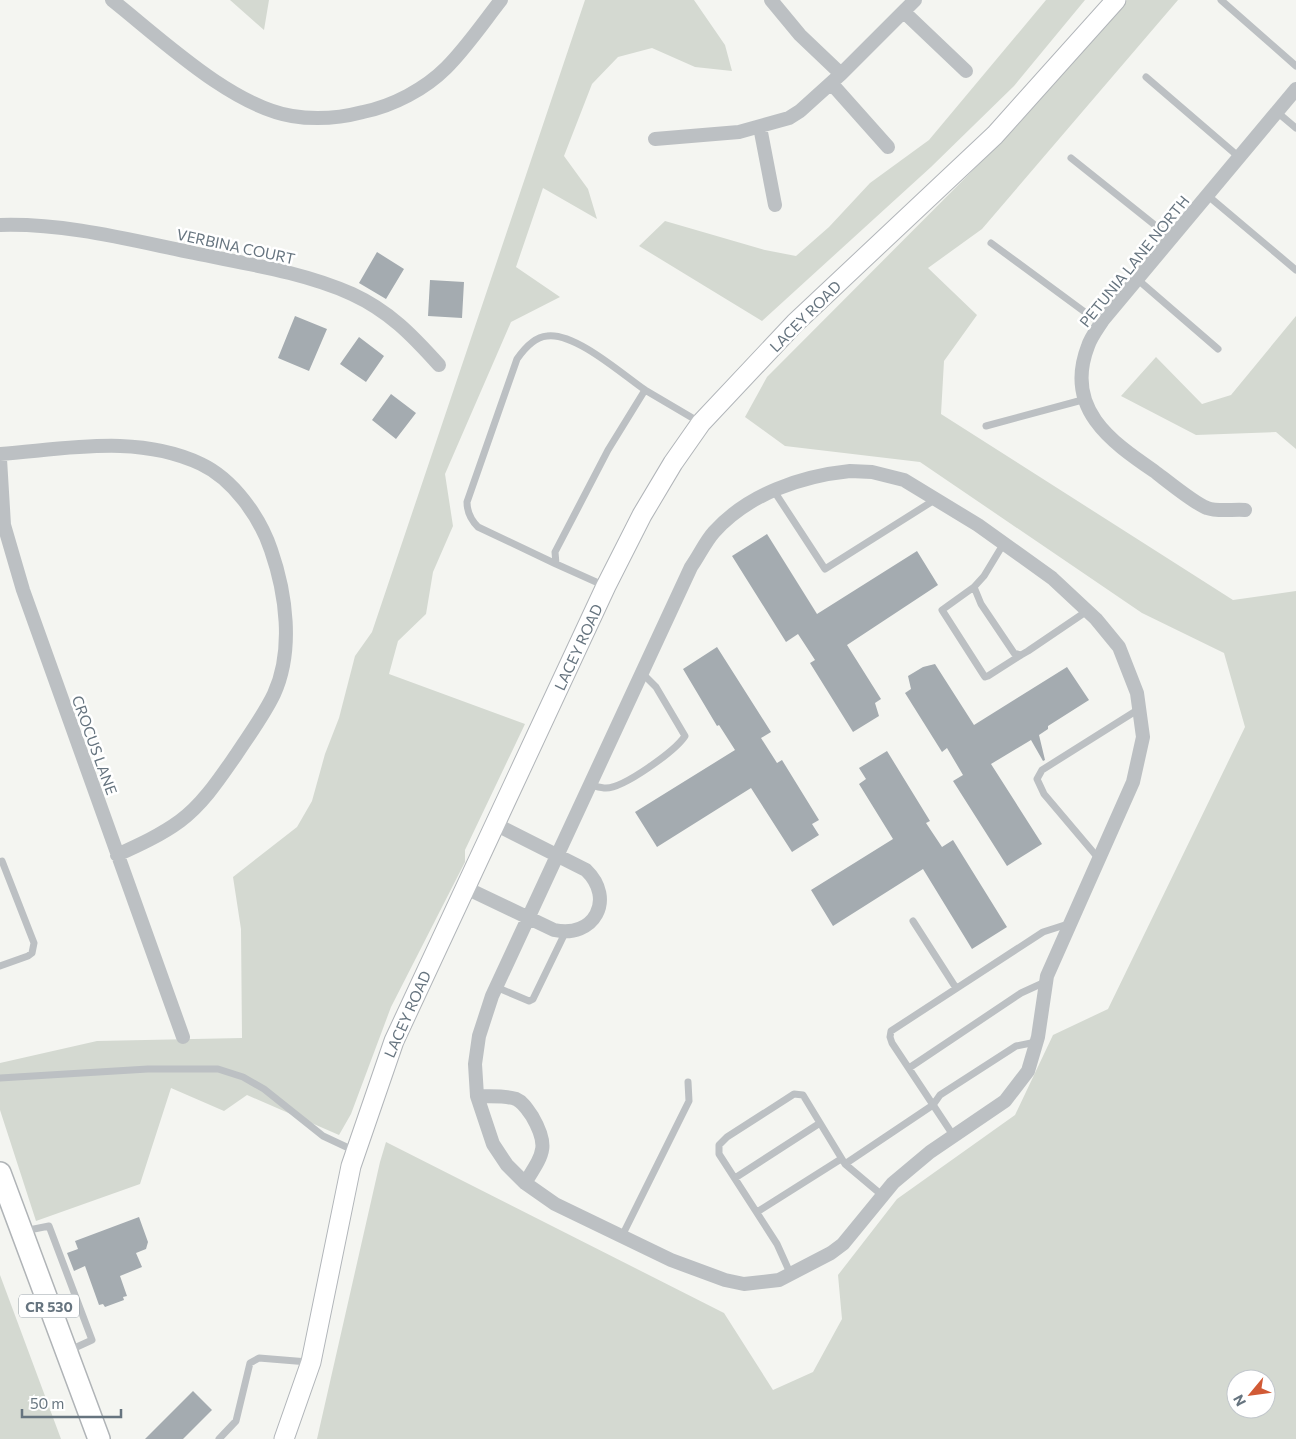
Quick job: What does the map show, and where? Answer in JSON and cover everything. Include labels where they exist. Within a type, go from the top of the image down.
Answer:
[{"type":"main road","name":"LACEY ROAD","points":[[284,1439],[311,1362],[355,1151],[394,1041],[606,586],[642,515],[672,463],[701,423],[795,323],[995,135],[1116,0]]},
{"type":"main road","name":"CR 530","points":[[0,1173],[99,1439]]},
{"type":"street","points":[[112,0],[197,68],[236,93],[264,108],[291,116],[317,118],[347,116],[370,111],[411,93],[444,70],[501,0]]},
{"type":"street","points":[[771,0],[836,79],[888,147]]},
{"type":"street","points":[[655,139],[739,132],[789,118],[800,111],[836,79],[915,0]]},
{"type":"street","points":[[904,12],[966,70]]},
{"type":"street","name":"PETUNIA LANE NORTH","points":[[1245,510],[1208,508],[1112,441],[1098,426],[1086,399],[1081,381],[1082,363],[1088,344],[1100,324],[1296,89]]},
{"type":"street","points":[[760,127],[775,205]]},
{"type":"street","name":"VERBINA COURT","points":[[0,226],[70,228],[274,270],[322,283],[352,294],[384,312],[409,330],[439,365]]},
{"type":"street","points":[[0,454],[117,445],[160,450],[182,456],[203,465],[232,487],[256,515],[276,562],[283,596],[285,656],[274,694],[257,724],[210,792],[182,820],[164,832],[117,855]]},
{"type":"street","name":"CROCUS LANE","points":[[0,459],[4,525],[23,590],[183,1037]]},
{"type":"street","points":[[872,472],[904,480],[937,499],[1052,578],[1087,611],[1119,647],[1138,693],[1143,737],[1140,758],[1133,782],[1046,982],[1037,1042],[1028,1071],[1005,1101],[953,1135],[893,1183],[842,1244],[832,1252],[779,1280],[744,1284],[725,1280],[671,1260],[555,1204],[525,1182],[507,1165],[493,1144],[477,1096],[475,1064],[479,1036],[496,987],[691,567],[713,533],[734,514],[774,491],[800,479],[821,474],[872,472]]},
{"type":"street","points":[[466,888],[528,918],[565,933],[576,932],[586,927],[601,904],[601,893],[596,880],[586,870],[495,824]]},
{"type":"street","points":[[477,1096],[508,1097],[518,1100],[526,1107],[541,1132],[543,1148],[540,1158],[525,1182]]},
{"type":"lane","points":[[1221,0],[1296,66]]},
{"type":"lane","points":[[1146,77],[1239,157]]},
{"type":"lane","points":[[1277,112],[1296,128]]},
{"type":"lane","points":[[1071,158],[1171,238]]},
{"type":"lane","points":[[1207,196],[1296,270]]},
{"type":"lane","points":[[991,243],[1100,324]]},
{"type":"lane","points":[[1137,279],[1218,349]]},
{"type":"lane","points":[[606,586],[478,527],[472,521],[467,510],[467,502],[517,358],[524,349],[539,338],[548,336],[559,337],[578,344],[645,390],[701,423]]},
{"type":"lane","points":[[556,564],[555,552],[586,490],[645,390]]},
{"type":"lane","points":[[986,426],[1086,399]]},
{"type":"lane","points":[[774,491],[825,570],[937,499]]},
{"type":"lane","points":[[1004,544],[984,576],[974,587],[942,610],[985,677],[1087,611]]},
{"type":"lane","points":[[974,587],[981,604],[1014,653],[1020,655]]},
{"type":"lane","points":[[590,785],[606,788],[621,784],[679,746],[686,736],[656,687],[642,673]]},
{"type":"lane","points":[[1100,860],[1044,794],[1037,779],[1042,770],[1139,709]]},
{"type":"lane","points":[[0,966],[28,956],[32,952],[34,943],[2,860]]},
{"type":"lane","points":[[913,922],[956,988]]},
{"type":"lane","points":[[953,1135],[892,1043],[891,1032],[1043,932],[1071,922]]},
{"type":"lane","points":[[496,987],[529,1001],[533,999],[565,933]]},
{"type":"lane","points":[[909,1068],[1020,993],[1046,982]]},
{"type":"lane","points":[[757,1212],[933,1105],[940,1095],[1016,1046],[1037,1042]]},
{"type":"lane","points":[[0,1078],[148,1069],[218,1069],[243,1077],[264,1089],[323,1136],[355,1151]]},
{"type":"lane","points":[[622,1236],[689,1101],[688,1082]]},
{"type":"lane","points":[[791,1275],[777,1244],[719,1154],[719,1145],[727,1137],[794,1094],[803,1095],[843,1161],[883,1196]]},
{"type":"lane","points":[[735,1178],[820,1123]]},
{"type":"lane","points":[[21,1232],[49,1226],[92,1340],[66,1352]]},
{"type":"lane","points":[[219,1439],[236,1421],[250,1363],[259,1358],[311,1362]]},
{"type":"shaded area","points":[[230,0],[269,0],[264,30]]},
{"type":"shaded area","points":[[585,0],[694,0],[725,45],[732,71],[695,67],[652,48],[618,57],[592,84],[564,156],[588,189],[597,219],[543,188],[516,267],[560,297],[511,322],[445,474],[453,526],[433,572],[426,614],[398,641],[389,674],[525,724],[465,850],[465,862],[391,1007],[351,1114],[339,1135],[247,1095],[224,1111],[171,1088],[140,1184],[36,1221],[0,1110],[0,1063],[97,1041],[242,1038],[241,929],[233,877],[297,827],[312,801],[325,754],[339,718],[355,656],[372,632]]},
{"type":"shaded area","points":[[1046,0],[1085,0],[1014,86],[931,167],[762,321],[639,246],[665,221],[765,250],[796,256],[829,227],[870,183],[929,140]]},
{"type":"shaded area","points":[[1127,0],[1178,0],[982,229],[928,268],[977,315],[944,361],[941,414],[1233,600],[1296,591],[1296,1439],[317,1439],[386,1142],[724,1313],[773,1390],[813,1372],[842,1319],[838,1275],[897,1199],[1015,1115],[1053,1035],[1108,1009],[1245,727],[1224,653],[1142,613],[920,462],[785,446],[745,417],[767,377],[1015,128]]},
{"type":"shaded area","points":[[1296,316],[1296,449],[1276,432],[1196,435],[1121,396],[1156,357],[1202,404],[1231,395]]},
{"type":"shaded area","points":[[0,1275],[61,1439],[0,1439]]},
{"type":"building","points":[[377,252],[404,269],[386,299],[359,283]]},
{"type":"building","points":[[430,280],[464,282],[462,318],[428,316]]},
{"type":"building","points":[[295,316],[327,329],[309,371],[278,358]]},
{"type":"building","points":[[359,337],[384,356],[366,382],[340,364]]},
{"type":"building","points":[[391,394],[416,413],[396,439],[372,420]]},
{"type":"building","points":[[767,534],[817,614],[917,551],[938,585],[847,645],[881,699],[875,703],[879,716],[853,732],[810,663],[815,660],[798,634],[786,642],[732,556]]},
{"type":"building","points":[[717,647],[771,732],[761,738],[777,763],[782,760],[819,820],[812,824],[819,835],[792,852],[751,788],[657,847],[635,812],[735,750],[719,725],[717,726],[683,669]]},
{"type":"building","points":[[935,664],[974,725],[1067,667],[1089,700],[1048,726],[1048,729],[1039,735],[1045,760],[1043,761],[1031,740],[991,764],[1042,844],[1007,866],[953,781],[963,775],[947,748],[942,752],[905,693],[911,689],[908,676],[923,667]]},
{"type":"building","points":[[887,751],[930,821],[926,823],[942,847],[953,840],[1007,927],[972,949],[923,869],[833,926],[811,890],[893,839],[859,784],[866,779],[859,768]]},
{"type":"building","points":[[139,1217],[148,1242],[146,1249],[136,1253],[142,1267],[120,1276],[127,1296],[123,1297],[124,1300],[105,1307],[103,1304],[99,1305],[85,1266],[74,1271],[67,1253],[78,1249],[75,1241]]},
{"type":"building","points":[[193,1391],[212,1410],[183,1439],[145,1439]]}]
